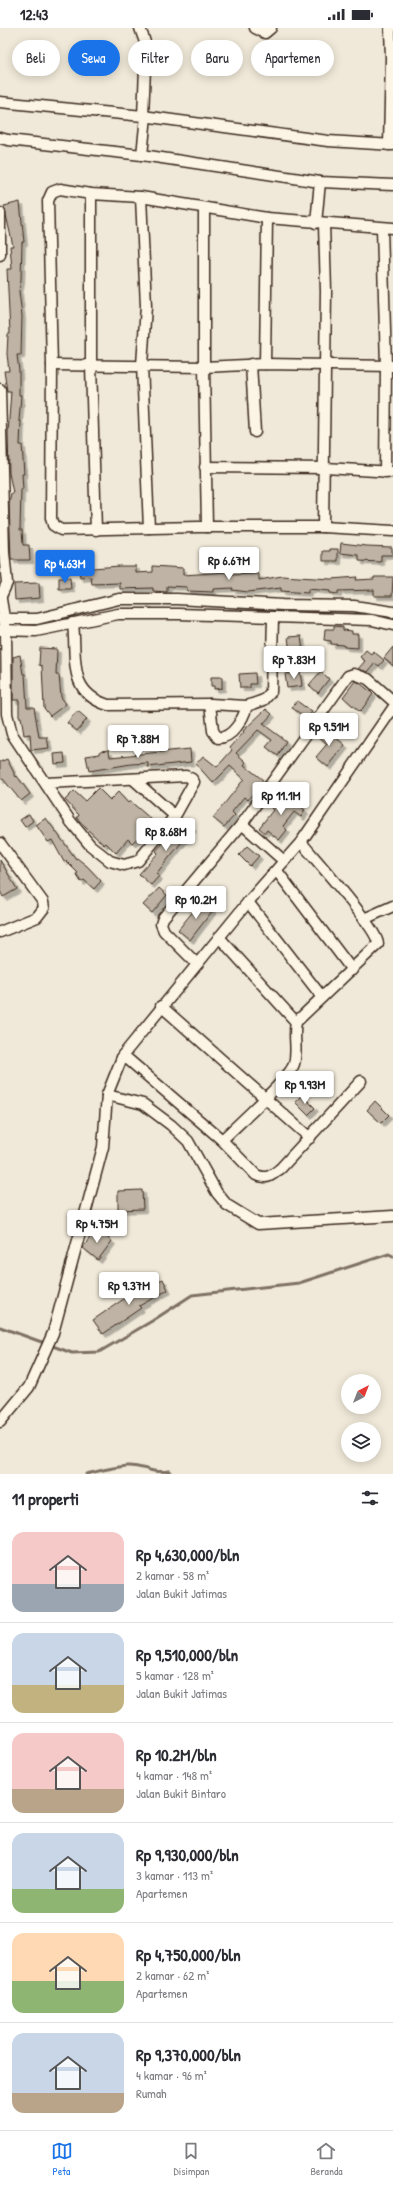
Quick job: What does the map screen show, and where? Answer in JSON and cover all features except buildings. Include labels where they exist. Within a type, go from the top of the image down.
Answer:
[{"type":"street","points":[[140,28],[146,45],[142,155]]},
{"type":"street","points":[[255,28],[265,33],[271,28]]},
{"type":"street","points":[[0,102],[144,116],[328,141],[391,145],[390,28]]},
{"type":"street","points":[[0,138],[142,155],[320,182],[393,185]]},
{"type":"street","points":[[320,182],[320,223],[326,291],[324,527]]},
{"type":"street","points":[[393,228],[267,218],[141,197],[92,194],[60,189],[52,192],[49,197],[52,365],[52,523],[61,530],[207,527],[324,527],[393,531]]},
{"type":"street","points":[[92,194],[90,366],[96,530]]},
{"type":"street","points":[[141,197],[146,306],[142,365],[148,528]]},
{"type":"street","points":[[204,208],[204,367],[207,527]]},
{"type":"street","points":[[0,213],[0,254]]},
{"type":"street","points":[[265,364],[267,218]]},
{"type":"street","points":[[205,467],[325,468],[391,472],[389,366],[382,228]]},
{"type":"street","points":[[251,364],[255,432]]},
{"type":"street","points":[[52,365],[204,367],[265,364],[389,366]]},
{"type":"street","points":[[0,389],[2,559],[7,583],[1,594],[3,630],[6,641],[7,714],[12,734],[71,822],[90,845],[110,861],[124,865],[138,862],[175,816],[194,784],[192,779],[186,776],[46,783]]},
{"type":"street","points":[[2,619],[37,619],[119,599],[177,599],[282,605],[354,606],[393,612]]},
{"type":"street","points":[[177,599],[178,614]]},
{"type":"street","points":[[353,620],[354,606]]},
{"type":"street","points":[[3,630],[36,631],[118,614],[178,614],[372,620],[393,625]]},
{"type":"street","points":[[73,623],[78,682],[89,697],[108,704],[210,704],[247,706],[264,700],[271,692],[273,618]]},
{"type":"street","points":[[197,964],[164,931],[162,924],[163,918],[242,824],[348,676],[354,674],[368,679],[393,701]]},
{"type":"street","points":[[210,704],[213,731],[218,738],[225,738],[230,734],[243,718],[247,706]]},
{"type":"street","points":[[0,1422],[29,1387],[53,1333],[103,1147],[106,1095],[123,1055],[161,1006],[248,902],[277,871],[301,842],[393,708]]},
{"type":"street","points":[[133,779],[175,816]]},
{"type":"street","points":[[242,824],[284,861]]},
{"type":"street","points":[[222,1140],[290,1072],[294,1066],[296,1022],[378,944],[375,936],[364,919],[301,842]]},
{"type":"street","points":[[0,843],[43,902],[44,908],[38,917],[0,932]]},
{"type":"street","points":[[277,871],[352,970]]},
{"type":"street","points":[[248,902],[322,997]]},
{"type":"street","points":[[364,919],[393,906]]},
{"type":"street","points":[[219,937],[296,1022]]},
{"type":"street","points":[[161,1006],[310,1138]]},
{"type":"street","points":[[123,1055],[222,1140],[256,1175],[263,1178],[269,1178],[281,1168],[361,1081]]},
{"type":"street","points":[[106,1095],[143,1104],[171,1125],[188,1141],[217,1193],[227,1205],[258,1224],[393,1216]]},
{"type":"waterway","points":[[0,1327],[72,1353],[99,1352],[152,1321],[192,1295],[299,1283],[389,1254],[393,1256]]},
{"type":"waterway","points":[[86,1474],[127,1466],[162,1472],[170,1471]]}]
